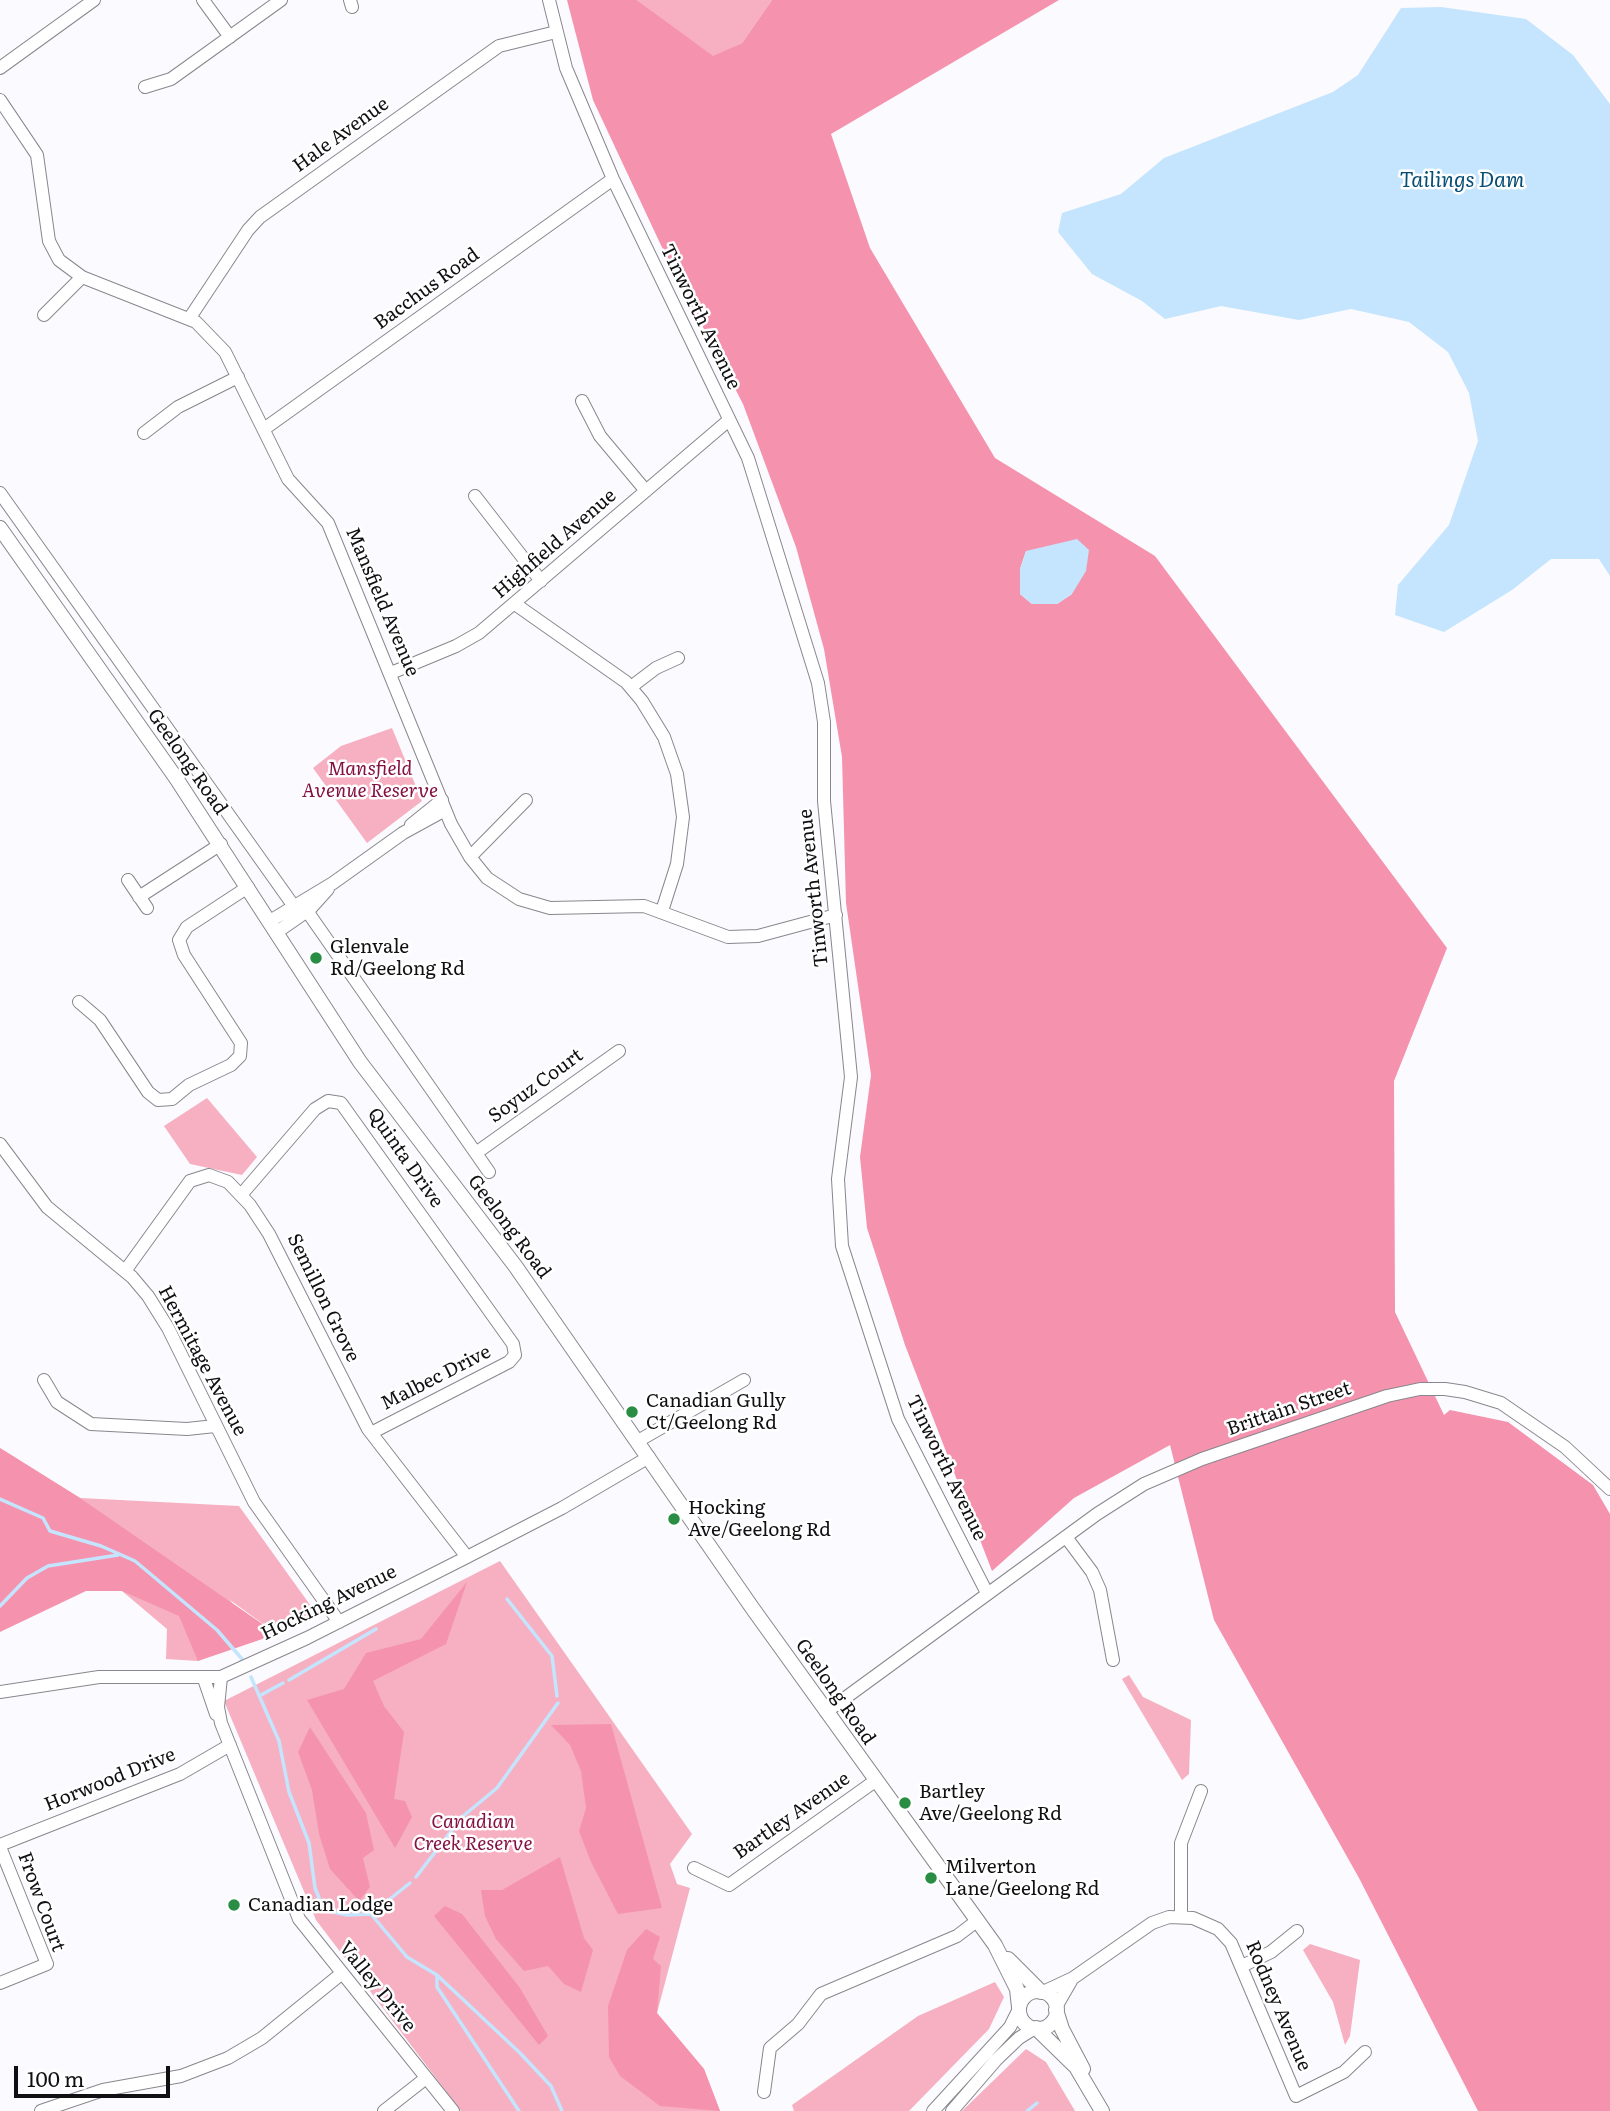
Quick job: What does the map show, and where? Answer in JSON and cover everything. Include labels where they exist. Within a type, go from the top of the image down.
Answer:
[{"type":"main road","name":"Geelong Road","points":[[0,528],[221,844],[379,1089],[511,1261],[826,1712],[978,1920],[995,1945],[1017,1989],[1019,2008]]},
{"type":"main road","name":"Geelong Road","points":[[995,1945],[1042,1992]]},
{"type":"main road","points":[[1088,2084],[1062,2052],[1036,2028],[1023,2022],[1019,2008],[1028,1994],[1042,1992],[1051,1997],[1102,2111]]},
{"type":"main road","points":[[1036,2028],[1051,2022],[1056,2008]]},
{"type":"street","points":[[0,68],[94,0]]},
{"type":"street","points":[[203,0],[230,37]]},
{"type":"street","points":[[145,87],[171,79],[281,0]]},
{"type":"street","name":"Tinworth Avenue","points":[[549,0],[569,75],[613,179],[755,478],[818,683],[824,722],[824,801],[852,1088],[838,1180],[837,1213],[842,1246],[898,1419],[988,1593]]},
{"type":"street","name":"Hale Avenue","points":[[189,319],[248,230],[260,218],[494,49],[507,43],[556,32]]},
{"type":"street","name":"Mansfield Avenue","points":[[0,100],[37,155],[52,249],[67,268],[82,277],[189,319],[219,343],[291,484],[328,523],[444,805],[470,856],[491,881],[529,903],[560,909],[636,906],[662,911],[712,934],[741,938],[764,935],[836,915]]},
{"type":"street","name":"Bacchus Road","points":[[264,429],[613,179]]},
{"type":"street","points":[[44,314],[82,277]]},
{"type":"street","points":[[144,433],[178,407],[238,377]]},
{"type":"street","points":[[582,401],[600,436],[646,491]]},
{"type":"street","name":"Highfield Avenue","points":[[391,673],[469,640],[729,420]]},
{"type":"street","name":"Geelong Road","points":[[0,493],[489,1172]]},
{"type":"street","points":[[475,496],[541,581]]},
{"type":"street","points":[[514,604],[607,667],[631,687],[664,737],[675,765],[681,797],[679,855],[662,911]]},
{"type":"street","points":[[631,687],[656,668],[678,658]]},
{"type":"street","points":[[470,856],[526,800]]},
{"type":"street","points":[[273,927],[404,833],[419,817],[444,805]]},
{"type":"street","points":[[128,880],[143,903],[221,844]]},
{"type":"street","points":[[79,1002],[100,1020],[155,1099],[172,1099],[189,1085],[231,1065],[240,1056],[241,1043],[184,955],[179,940],[187,927],[248,887]]},
{"type":"street","name":"Soyuz Court","points":[[476,1153],[619,1051]]},
{"type":"street","name":"Quinta Drive","points":[[242,1195],[315,1109],[328,1101],[341,1103],[511,1341],[515,1354]]},
{"type":"street","name":"Hermitage Avenue","points":[[0,1144],[28,1186],[53,1213],[125,1271],[144,1291],[161,1315],[258,1508],[339,1622]]},
{"type":"street","name":"Semillon Grove","points":[[125,1271],[193,1179],[205,1175],[221,1178],[242,1195],[272,1238],[371,1433],[467,1557]]},
{"type":"street","name":"Malbec Drive","points":[[371,1433],[509,1362],[515,1354]]},
{"type":"street","points":[[44,1380],[57,1402],[91,1424],[187,1429],[215,1426]]},
{"type":"street","points":[[638,1441],[744,1380]]},
{"type":"street","name":"Brittain Street","points":[[988,1593],[1114,1502],[1167,1473],[1352,1407],[1427,1389],[1465,1392],[1510,1408],[1566,1447],[1610,1489]]},
{"type":"street","name":"Hocking Avenue","points":[[0,1692],[99,1677],[221,1677],[339,1622],[467,1557],[649,1457]]},
{"type":"street","points":[[1066,1537],[1092,1572],[1100,1590],[1113,1660]]},
{"type":"street","points":[[826,1712],[988,1593]]},
{"type":"street","name":"Valley Drive","points":[[221,1677],[218,1707],[221,1723]]},
{"type":"street","name":"Valley Drive","points":[[204,1679],[210,1703],[221,1723],[299,1919],[453,2111]]},
{"type":"street","name":"Horwood Drive","points":[[0,1846],[180,1774],[230,1745]]},
{"type":"street","name":"Bartley Avenue","points":[[694,1868],[729,1885],[875,1781]]},
{"type":"street","points":[[1042,1992],[1076,1976],[1147,1925],[1163,1919],[1181,1917],[1181,1843],[1201,1791]]},
{"type":"street","name":"Frow Court","points":[[0,1846],[47,1964],[0,1983]]},
{"type":"street","name":"Rodney Avenue","points":[[1181,1917],[1199,1920],[1218,1929],[1231,1943],[1296,2096],[1341,2074],[1366,2053]]},
{"type":"street","points":[[764,2092],[770,2048],[796,2027],[821,1994],[957,1936],[978,1920]]},
{"type":"street","points":[[1242,1966],[1271,1952],[1297,1931]]},
{"type":"street","points":[[41,2111],[90,2093],[171,2078],[219,2063],[262,2038],[341,1974]]},
{"type":"street","points":[[1056,2008],[1076,1976]]},
{"type":"street","points":[[933,2111],[1010,2027],[1019,2008]]},
{"type":"street","points":[[952,2111],[1004,2052],[1036,2028]]},
{"type":"street","points":[[384,2111],[426,2078]]},
{"type":"green space","points":[[637,0],[772,0],[742,43],[713,57]]},
{"type":"green space","name":"Mansfield Avenue Reserve","points":[[392,728],[422,801],[367,843],[313,768],[341,746]]},
{"type":"green space","points":[[207,1098],[257,1157],[242,1175],[190,1164],[164,1126]]},
{"type":"green space","points":[[0,1448],[80,1498],[239,1506],[313,1609],[309,1620],[277,1634],[230,1600],[254,1631],[198,1661],[166,1659],[167,1629],[122,1591],[75,1591]]},
{"type":"green space","name":"Canadian Creek Reserve","points":[[500,1561],[692,1834],[670,1864],[677,1884],[690,1888],[657,2013],[704,2069],[720,2111],[461,2111],[316,1920],[224,1701]]},
{"type":"green space","points":[[1129,1675],[1143,1697],[1191,1720],[1189,1774],[1182,1780],[1122,1679]]},
{"type":"green space","points":[[1310,1944],[1360,1960],[1350,2036],[1345,2045],[1333,2002],[1303,1950]]},
{"type":"green space","points":[[995,1982],[1004,1997],[989,2029],[909,2111],[794,2111],[792,2105],[918,2016]]},
{"type":"green space","points":[[1026,2049],[1046,2062],[1075,2111],[962,2111]]},
{"type":"shaded area","points":[[567,0],[637,0],[713,56],[742,43],[772,0],[1059,0],[831,134],[870,248],[995,458],[1155,556],[1447,948],[1394,1081],[1395,1312],[1444,1415],[1450,1410],[1508,1422],[1593,1485],[1610,1514],[1610,2111],[1478,2111],[1359,1878],[1214,1620],[1170,1445],[1074,1498],[992,1571],[905,1345],[867,1228],[860,1157],[871,1075],[846,903],[842,757],[824,649],[796,547],[743,404],[666,256],[593,100]],"holes":[[[1026,551],[1072,594],[1057,604],[1032,604],[1020,594],[1020,569]]]},
{"type":"shaded area","points":[[0,1448],[80,1498],[277,1634],[198,1661],[179,1616],[122,1591],[86,1591],[0,1632]]},
{"type":"shaded area","points":[[467,1582],[446,1644],[373,1681],[384,1706],[404,1732],[394,1799],[405,1801],[412,1817],[395,1848],[307,1700],[344,1689],[366,1653],[421,1639]]},
{"type":"shaded area","points":[[611,1724],[662,1908],[618,1914],[591,1862],[579,1831],[586,1808],[581,1771],[570,1745],[551,1725]]},
{"type":"shaded area","points":[[310,1727],[366,1813],[374,1850],[363,1858],[370,1887],[359,1901],[330,1869],[319,1834],[312,1790],[298,1752]]},
{"type":"shaded area","points":[[560,1857],[584,1938],[593,1950],[581,1992],[564,1984],[548,1966],[524,1971],[496,1939],[485,1916],[481,1890],[502,1890]]},
{"type":"shaded area","points":[[445,1906],[462,1914],[520,1988],[548,2036],[539,2045],[434,1916]]},
{"type":"shaded area","points":[[646,1929],[660,1937],[653,1959],[661,1966],[657,2013],[704,2069],[720,2111],[660,2106],[620,2076],[609,2057],[608,2006],[627,1950]]},
{"type":"water","name":"Tailings Dam","points":[[1441,7],[1526,19],[1573,55],[1610,104],[1610,576],[1599,559],[1551,559],[1512,590],[1444,632],[1395,615],[1398,585],[1449,525],[1478,441],[1469,393],[1448,352],[1409,322],[1351,309],[1299,320],[1221,306],[1165,319],[1142,301],[1092,274],[1058,232],[1062,213],[1121,194],[1164,158],[1333,92],[1358,75],[1401,8]]},
{"type":"water","points":[[1077,539],[1089,550],[1086,571],[1072,594],[1057,604],[1032,604],[1020,594],[1020,569],[1026,551]]},
{"type":"waterway","points":[[0,1499],[43,1518],[50,1531],[101,1546],[135,1561],[217,1630],[242,1659]]},
{"type":"waterway","points":[[0,1606],[27,1578],[48,1566],[118,1555]]},
{"type":"waterway","points":[[507,1599],[552,1656],[557,1696]]},
{"type":"waterway","points":[[289,1680],[376,1629]]},
{"type":"waterway","points":[[251,1677],[279,1741],[289,1792],[309,1843],[315,1888],[324,1910],[347,1915],[371,1914],[407,1957],[437,1975],[437,1987],[519,2111]]},
{"type":"waterway","points":[[261,1695],[283,1683]]},
{"type":"waterway","points":[[416,1877],[462,1817],[497,1788],[558,1703]]},
{"type":"waterway","points":[[371,1914],[410,1883]]},
{"type":"waterway","points":[[437,1975],[551,2086],[562,2111]]},
{"type":"waterway","points":[[1027,2111],[1037,2103]]},
{"type":"place","name":"Glenvale Rd/Geelong Rd","points":[[316,958]]},
{"type":"place","name":"Canadian Gully Ct/Geelong Rd","points":[[632,1412]]},
{"type":"place","name":"Hocking Ave/Geelong Rd","points":[[674,1519]]},
{"type":"place","name":"Bartley Ave/Geelong Rd","points":[[905,1803]]},
{"type":"place","name":"Milverton Lane/Geelong Rd","points":[[931,1878]]},
{"type":"place","name":"Canadian Lodge","points":[[234,1905]]}]
